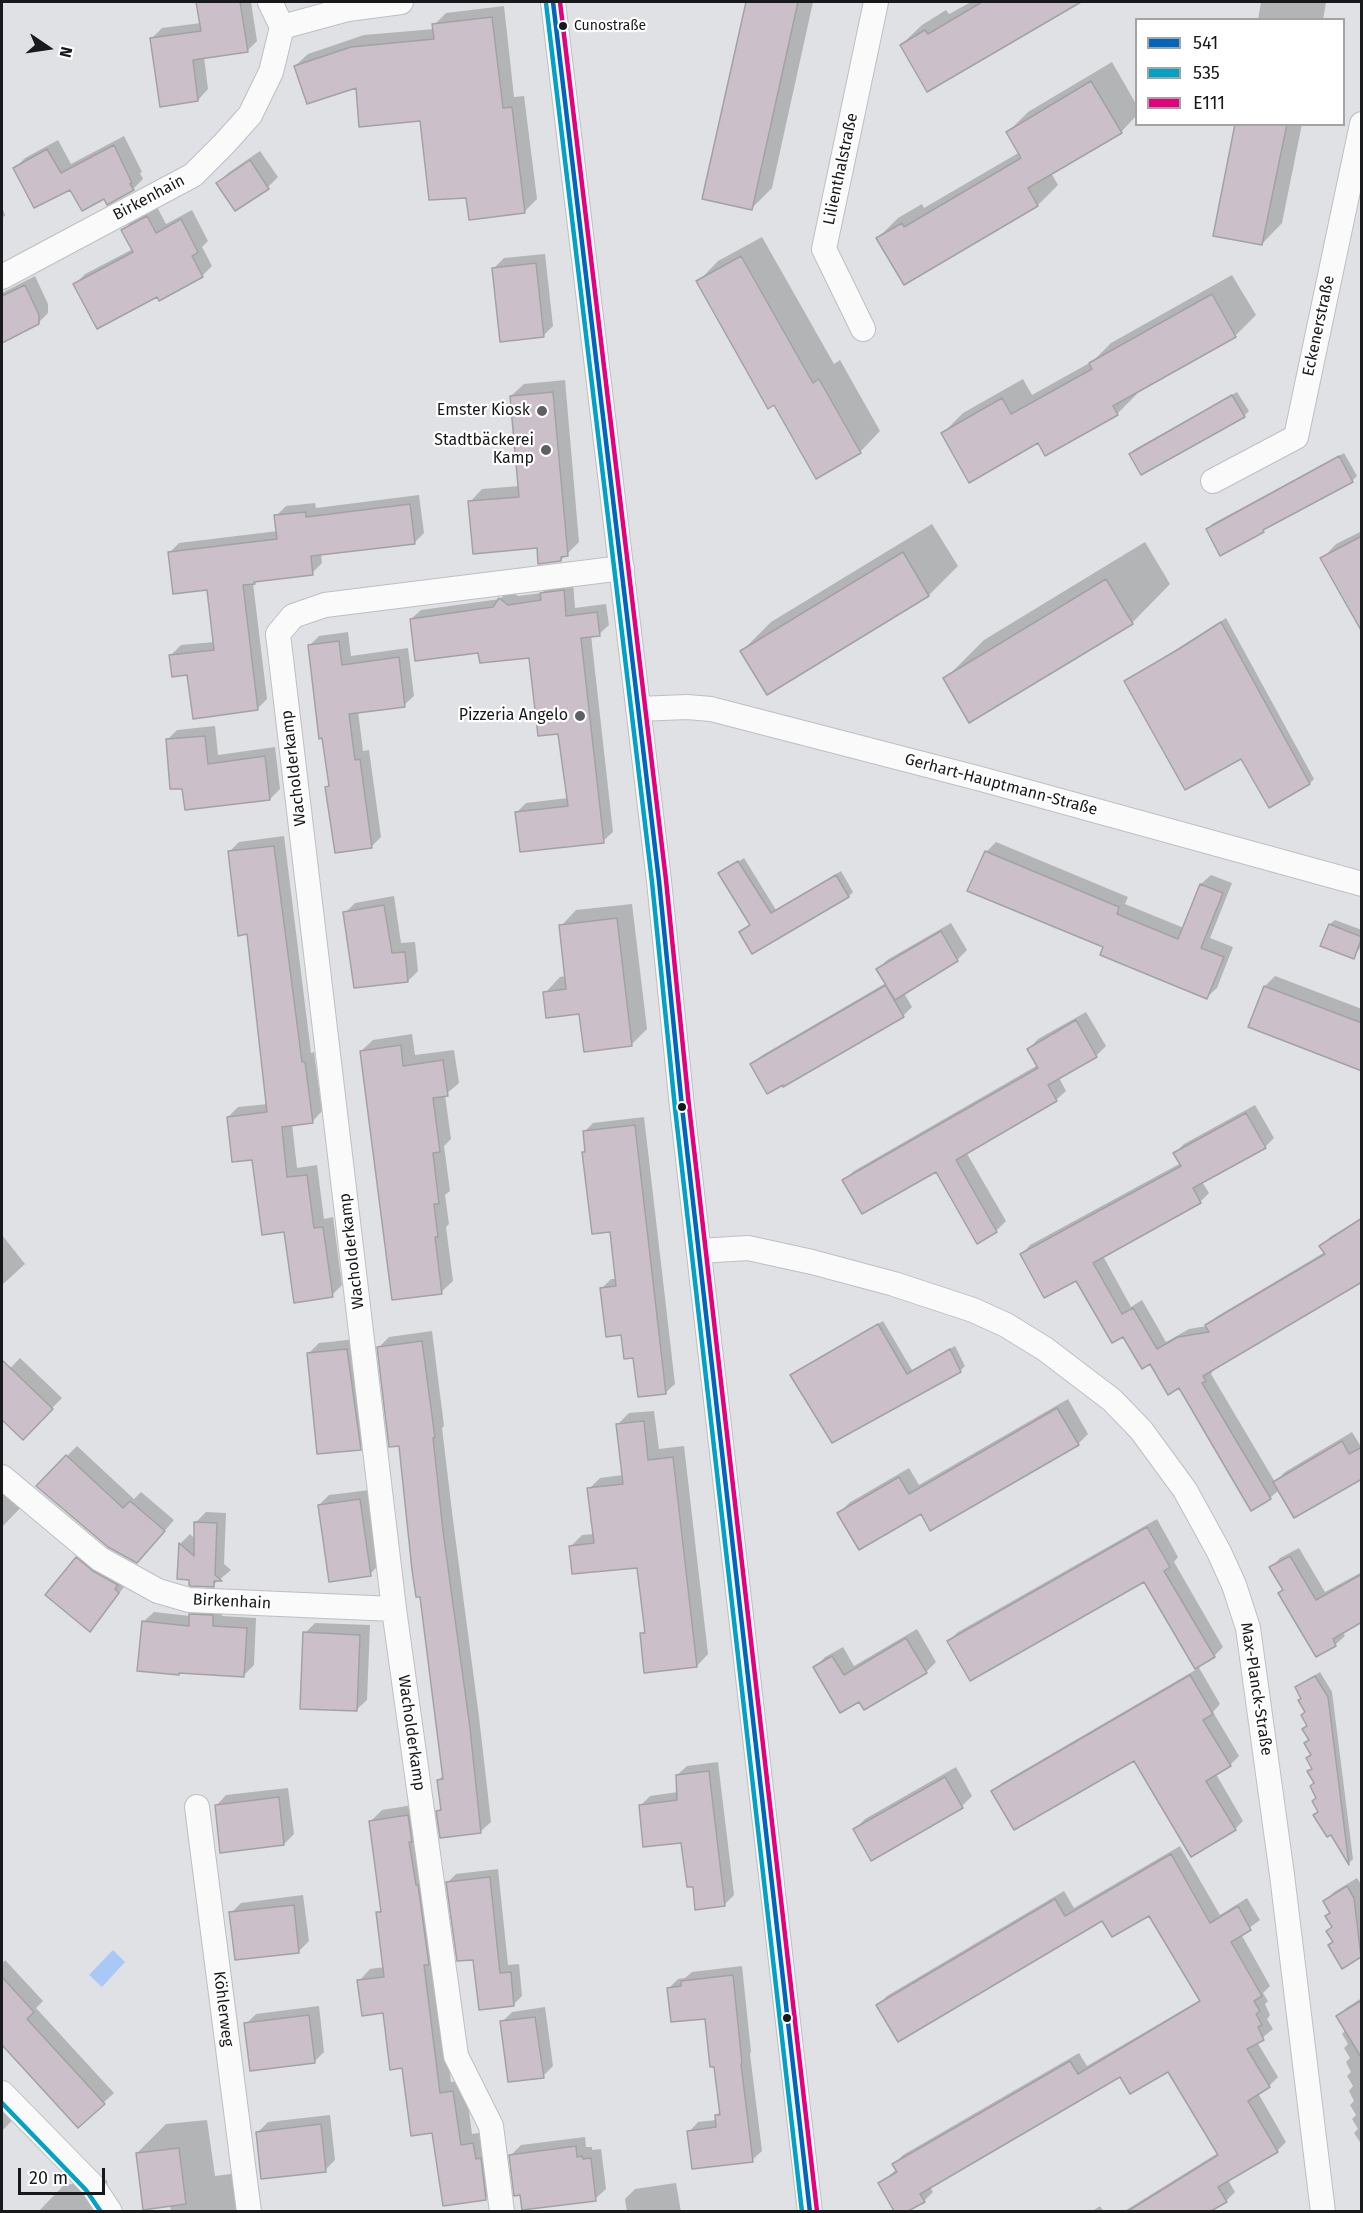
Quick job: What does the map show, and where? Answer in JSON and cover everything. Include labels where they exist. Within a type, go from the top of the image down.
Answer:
[{"type":"street","points":[[270,2],[282,27],[348,9],[401,2]]},
{"type":"street","points":[[554,2],[659,881],[682,1107],[810,2211]]},
{"type":"street","name":"Lilienthalstraße","points":[[863,329],[824,249],[876,2]]},
{"type":"street","name":"Birkenhain","points":[[2,277],[194,175],[250,115],[271,72],[282,27]]},
{"type":"street","name":"Eckenerstraße","points":[[1213,481],[1296,436],[1362,124]]},
{"type":"street","name":"Wacholderkamp","points":[[502,2211],[491,2126],[456,2056],[394,1609],[278,634],[293,616],[325,604],[622,568]]},
{"type":"street","name":"Gerhart-Hauptmann-Straße","points":[[638,709],[711,708],[981,779],[1362,884]]},
{"type":"street","name":"Max-Planck-Straße","points":[[699,1251],[748,1248],[812,1262],[894,1284],[973,1310],[1006,1325],[1045,1349],[1112,1400],[1141,1430],[1185,1490],[1224,1563],[1248,1628],[1282,1875],[1323,2211]]},
{"type":"street","name":"Birkenhain","points":[[2,1477],[100,1559],[158,1592],[189,1600],[394,1609]]},
{"type":"street","name":"Köhlerweg","points":[[197,1807],[249,2211]]},
{"type":"street","points":[[2,2093],[92,2186],[110,2211]]},
{"type":"water","points":[[113,1950],[125,1962],[102,1987],[89,1975]]},
{"type":"building","points":[[196,2],[240,2],[248,52],[193,60],[198,101],[160,107],[150,38],[201,31]]},
{"type":"building","points":[[746,2],[798,2],[752,210],[702,199]]},
{"type":"building","points":[[982,2],[1081,2],[927,92],[900,45],[925,30],[928,34]]},
{"type":"building","points":[[492,17],[503,108],[512,107],[525,213],[469,220],[466,198],[429,200],[420,121],[359,127],[356,88],[307,104],[294,66],[351,47],[434,39],[432,24]]},
{"type":"building","points":[[1091,81],[1122,133],[1028,188],[1038,206],[904,285],[876,238],[902,223],[904,227],[1021,158],[1006,132]]},
{"type":"building","points":[[1235,126],[1287,126],[1262,245],[1213,236]]},
{"type":"building","points":[[114,145],[134,190],[107,205],[104,199],[82,211],[70,190],[34,208],[13,168],[47,149],[61,173]]},
{"type":"building","points":[[250,160],[269,189],[235,211],[216,183]]},
{"type":"building","points":[[147,216],[156,233],[181,219],[198,252],[192,256],[203,277],[159,301],[157,297],[97,329],[73,284],[133,252],[121,230]]},
{"type":"building","points":[[741,256],[813,383],[819,379],[861,453],[816,479],[774,405],[768,409],[696,281]]},
{"type":"building","points":[[536,263],[544,337],[500,342],[492,268]]},
{"type":"building","points":[[25,285],[39,315],[39,324],[2,343],[2,296]]},
{"type":"building","points":[[1212,294],[1236,337],[1113,406],[1118,415],[1045,456],[1038,443],[969,483],[941,433],[1002,398],[1011,414],[1092,369],[1089,363]]},
{"type":"building","points":[[553,392],[568,556],[561,557],[561,561],[538,564],[537,548],[473,554],[468,501],[519,497],[510,396]]},
{"type":"building","points":[[1232,395],[1245,417],[1141,475],[1129,454]]},
{"type":"building","points":[[1339,456],[1353,482],[1263,530],[1264,532],[1220,556],[1206,529]]},
{"type":"building","points":[[410,504],[415,544],[311,556],[313,575],[243,585],[258,710],[193,719],[187,675],[172,677],[169,655],[214,650],[207,590],[173,594],[168,552],[277,539],[274,515],[306,512],[306,517]]},
{"type":"building","points":[[1362,536],[1362,632],[1320,558]]},
{"type":"building","points":[[903,552],[929,596],[767,695],[740,651]]},
{"type":"building","points":[[1106,579],[1133,624],[969,723],[943,678]]},
{"type":"building","points":[[564,590],[566,616],[597,612],[600,636],[581,638],[604,843],[520,852],[515,812],[568,806],[558,734],[538,736],[529,658],[480,663],[478,653],[415,661],[410,619],[493,607],[499,598],[508,605],[541,600],[540,593]]},
{"type":"building","points":[[1221,622],[1310,784],[1269,808],[1241,759],[1185,790],[1124,681]]},
{"type":"building","points":[[339,641],[342,665],[399,657],[405,707],[349,714],[355,760],[360,759],[372,848],[335,853],[325,787],[329,786],[322,738],[319,739],[308,645]]},
{"type":"building","points":[[205,736],[208,764],[265,756],[270,800],[185,810],[182,789],[170,789],[166,739]]},
{"type":"building","points":[[274,846],[302,1062],[305,1062],[313,1123],[282,1127],[287,1177],[307,1175],[314,1228],[323,1227],[333,1297],[294,1303],[284,1232],[262,1235],[252,1160],[232,1162],[227,1117],[267,1112],[247,934],[238,936],[228,851]]},
{"type":"building","points":[[985,851],[1119,907],[1117,914],[1178,939],[1200,884],[1223,893],[1201,948],[1224,957],[1207,999],[1100,955],[1103,947],[967,891]]},
{"type":"building","points":[[738,861],[771,913],[836,875],[849,897],[752,954],[739,932],[750,925],[718,873]]},
{"type":"building","points":[[384,905],[392,953],[405,952],[408,982],[354,988],[343,912]]},
{"type":"building","points":[[617,918],[632,1046],[584,1052],[579,1014],[546,1018],[543,992],[566,989],[559,925]]},
{"type":"building","points":[[1329,924],[1362,937],[1354,959],[1320,946]]},
{"type":"building","points":[[941,931],[958,961],[895,1000],[886,986],[904,1017],[767,1094],[750,1064],[886,985],[876,969]]},
{"type":"building","points":[[1264,986],[1362,1023],[1362,1071],[1248,1027]]},
{"type":"building","points":[[1076,1020],[1097,1057],[1048,1085],[1057,1101],[956,1160],[997,1232],[977,1244],[936,1172],[862,1214],[842,1180],[1038,1068],[1027,1049]]},
{"type":"building","points":[[401,1045],[403,1066],[443,1060],[448,1096],[433,1098],[440,1152],[433,1153],[439,1204],[434,1204],[438,1237],[435,1237],[442,1294],[392,1300],[360,1051]]},
{"type":"building","points":[[1246,1113],[1266,1148],[1193,1188],[1201,1203],[1093,1263],[1122,1314],[1133,1308],[1157,1349],[1178,1337],[1209,1332],[1205,1325],[1325,1254],[1319,1246],[1362,1218],[1362,1282],[1203,1376],[1206,1381],[1202,1383],[1271,1499],[1251,1511],[1179,1388],[1168,1395],[1150,1364],[1142,1369],[1123,1337],[1112,1343],[1076,1281],[1044,1298],[1020,1254],[1181,1166],[1173,1153]]},
{"type":"building","points":[[635,1125],[666,1394],[638,1397],[633,1358],[624,1359],[621,1335],[606,1337],[600,1288],[616,1286],[610,1232],[592,1234],[582,1152],[585,1152],[583,1131]]},
{"type":"building","points":[[878,1324],[907,1374],[950,1349],[961,1372],[832,1443],[790,1375]]},
{"type":"building","points":[[422,1341],[481,1833],[440,1838],[436,1811],[441,1810],[437,1780],[443,1779],[420,1597],[416,1597],[412,1570],[399,1446],[389,1447],[377,1347]]},
{"type":"building","points":[[347,1349],[361,1450],[317,1454],[307,1353]]},
{"type":"building","points":[[2,1360],[53,1409],[23,1440],[2,1420]]},
{"type":"building","points":[[1057,1408],[1079,1445],[930,1531],[921,1514],[859,1550],[837,1513],[899,1477],[909,1494]]},
{"type":"building","points":[[644,1421],[648,1460],[673,1457],[697,1667],[644,1673],[640,1633],[645,1633],[637,1568],[572,1574],[569,1546],[594,1543],[587,1488],[623,1484],[616,1424]]},
{"type":"building","points":[[1342,1441],[1349,1454],[1362,1447],[1362,1479],[1294,1518],[1273,1482]]},
{"type":"building","points":[[66,1455],[123,1508],[130,1501],[165,1531],[137,1563],[108,1547],[36,1486]]},
{"type":"building","points":[[360,1499],[371,1576],[329,1582],[318,1505]]},
{"type":"building","points":[[194,1522],[217,1523],[215,1575],[222,1581],[214,1581],[214,1587],[191,1586],[189,1580],[177,1579],[179,1543],[194,1556]]},
{"type":"building","points":[[1147,1527],[1170,1567],[1164,1571],[1215,1657],[1195,1669],[1144,1582],[970,1681],[947,1641]]},
{"type":"building","points":[[1290,1556],[1316,1600],[1362,1574],[1362,1622],[1333,1639],[1336,1646],[1316,1657],[1278,1593],[1283,1590],[1269,1567]]},
{"type":"building","points":[[76,1557],[93,1571],[118,1585],[115,1589],[119,1593],[90,1632],[45,1595]]},
{"type":"building","points":[[189,1614],[213,1615],[213,1626],[247,1628],[244,1677],[137,1671],[142,1621],[189,1626]]},
{"type":"building","points":[[303,1632],[360,1635],[357,1711],[300,1709]]},
{"type":"building","points":[[906,1638],[927,1673],[864,1710],[859,1702],[840,1713],[813,1667],[832,1656],[844,1675]]},
{"type":"building","points":[[1190,1675],[1213,1714],[1203,1720],[1231,1766],[1206,1781],[1236,1830],[1191,1857],[1134,1761],[1014,1830],[991,1791]]},
{"type":"building","points":[[1315,1676],[1328,1697],[1349,1865],[1331,1835],[1327,1837],[1313,1815],[1318,1812],[1312,1801],[1316,1798],[1310,1786],[1314,1783],[1307,1771],[1312,1769],[1306,1758],[1311,1755],[1304,1743],[1309,1740],[1302,1729],[1307,1726],[1301,1715],[1305,1712],[1298,1700],[1301,1699],[1295,1687]]},
{"type":"building","points":[[709,1771],[725,1906],[695,1910],[693,1887],[687,1887],[681,1843],[643,1847],[639,1805],[677,1800],[676,1775]]},
{"type":"building","points":[[945,1777],[963,1808],[871,1861],[853,1829]]},
{"type":"building","points":[[279,1797],[284,1845],[220,1853],[215,1805]]},
{"type":"building","points":[[408,1815],[412,1842],[409,1842],[416,1885],[418,1885],[429,1965],[424,1965],[440,2093],[453,2091],[461,2145],[473,2143],[476,2159],[481,2158],[486,2200],[443,2206],[432,2133],[411,2136],[402,2068],[390,2070],[383,2013],[362,2016],[357,1980],[384,1977],[376,1912],[381,1912],[369,1821]]},
{"type":"building","points":[[1171,1854],[1210,1923],[1238,1906],[1251,1930],[1231,1942],[1262,1996],[1254,2001],[1260,2011],[1256,2014],[1262,2025],[1258,2027],[1264,2040],[1247,2049],[1270,2087],[1248,2101],[1278,2152],[1218,2187],[1227,2202],[1211,2211],[1128,2211],[1218,2155],[1168,2072],[1130,2094],[1120,2077],[920,2194],[925,2202],[908,2211],[894,2211],[878,2183],[897,2172],[892,2164],[1070,2061],[1078,2074],[1200,2001],[1149,1916],[1112,1937],[1102,1921],[898,2042],[876,2005],[1055,1899],[1065,1916]]},
{"type":"building","points":[[490,1877],[500,1973],[511,1972],[514,2006],[479,2010],[473,1960],[457,1961],[446,1882]]},
{"type":"building","points":[[1347,1886],[1354,1898],[1361,1957],[1342,1969],[1328,1945],[1333,1942],[1326,1931],[1332,1927],[1325,1916],[1330,1913],[1323,1901]]},
{"type":"building","points":[[294,1905],[299,1953],[235,1960],[229,1912]]},
{"type":"building","points":[[733,1975],[753,2162],[692,2169],[687,2131],[716,2127],[715,2115],[720,2115],[714,2067],[710,2067],[705,2019],[671,2022],[667,1988],[681,1986],[681,1981]]},
{"type":"building","points":[[2,1977],[34,2012],[27,2019],[105,2104],[78,2128],[2,2045]]},
{"type":"building","points":[[1362,2000],[1362,2059],[1336,2016]]},
{"type":"building","points":[[309,2015],[315,2063],[250,2071],[244,2023]]},
{"type":"building","points":[[535,2017],[544,2078],[508,2082],[500,2021]]},
{"type":"building","points":[[321,2124],[326,2172],[261,2179],[256,2132]]},
{"type":"building","points":[[576,2146],[577,2157],[591,2158],[596,2201],[522,2210],[520,2195],[514,2196],[509,2155]]},
{"type":"building","points":[[179,2148],[186,2204],[143,2210],[136,2153]]},
{"type":"transit line","name":"541","points":[[553,2],[659,881],[682,1107],[810,2212]]},
{"type":"transit line","name":"E111","points":[[560,2],[666,880],[689,1106],[817,2211]]},
{"type":"transit line","name":"535","points":[[546,3],[652,882],[675,1108],[802,2212]]},
{"type":"transit line","name":"535","points":[[2,2103],[86,2190],[101,2212]]},
{"type":"place","name":"Cunostraße","points":[[563,26]]},
{"type":"place","name":"Emster Kiosk","points":[[542,411]]},
{"type":"place","name":"Stadtbäckerei Kamp","points":[[546,450]]},
{"type":"place","name":"Pizzeria Angelo","points":[[580,716]]}]
